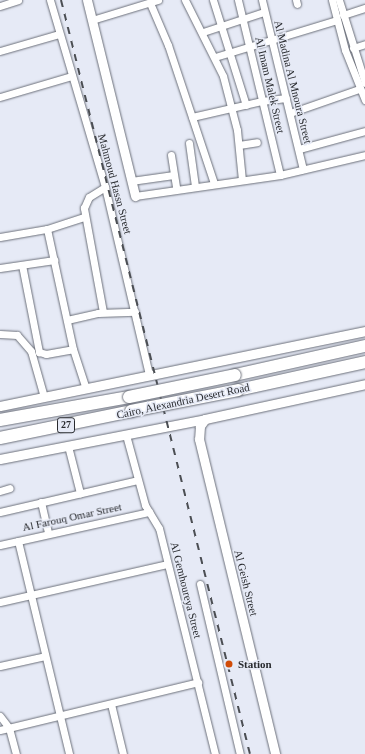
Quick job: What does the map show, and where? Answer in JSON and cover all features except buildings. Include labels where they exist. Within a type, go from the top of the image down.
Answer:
[{"type":"highway","name":"Cairo, Alexandria Desert Road","points":[[0,420],[129,397],[365,346]]},
{"type":"highway","name":"Cairo, Alexandria Desert Road","points":[[0,438],[238,390],[365,362]]},
{"type":"street","points":[[0,6],[18,0]]},
{"type":"street","name":"Mahmoud Hassn Street","points":[[50,0],[106,187],[149,375]]},
{"type":"street","name":"Mahmoud Hassn Street","points":[[86,0],[135,196]]},
{"type":"street","points":[[92,20],[158,0]]},
{"type":"street","points":[[185,0],[215,57],[233,108],[239,145],[242,180]]},
{"type":"street","points":[[213,0],[246,105]]},
{"type":"street","name":"Al Imam Malek Street","points":[[238,0],[280,175]]},
{"type":"street","name":"Al Madina Al Mnoura Street","points":[[262,0],[303,169]]},
{"type":"street","points":[[332,0],[359,89],[365,100]]},
{"type":"street","points":[[339,0],[353,48],[362,67],[365,83]]},
{"type":"street","points":[[150,3],[168,45],[214,183]]},
{"type":"street","points":[[343,15],[365,8]]},
{"type":"street","points":[[203,32],[264,12]]},
{"type":"street","points":[[215,57],[337,20]]},
{"type":"street","points":[[0,52],[59,34]]},
{"type":"street","points":[[353,48],[365,44]]},
{"type":"street","points":[[0,97],[72,76]]},
{"type":"street","points":[[290,113],[359,89]]},
{"type":"street","points":[[192,117],[262,101],[286,98]]},
{"type":"street","points":[[298,149],[365,131]]},
{"type":"street","points":[[239,145],[257,142]]},
{"type":"street","points":[[189,143],[195,186]]},
{"type":"street","points":[[171,155],[176,188]]},
{"type":"street","points":[[135,196],[176,188],[280,175],[365,155]]},
{"type":"street","points":[[131,181],[174,175]]},
{"type":"street","points":[[103,312],[96,276],[94,251],[85,217],[87,200],[106,187]]},
{"type":"street","points":[[0,237],[47,229],[85,217]]},
{"type":"street","points":[[47,229],[73,349],[86,389]]},
{"type":"street","points":[[0,268],[54,260]]},
{"type":"street","points":[[22,265],[39,352],[46,354],[73,349]]},
{"type":"street","points":[[66,320],[103,312],[135,312]]},
{"type":"street","points":[[0,406],[365,331]]},
{"type":"street","points":[[0,334],[17,335],[32,351],[44,397]]},
{"type":"street","points":[[0,459],[205,419],[365,384]]},
{"type":"street","name":"Al Geish Street","points":[[205,419],[200,426],[199,439],[275,754]]},
{"type":"street","name":"Al Gemhoureya Street","points":[[126,434],[145,505],[158,523],[167,564],[198,682],[214,754]]},
{"type":"street","points":[[68,446],[80,493]]},
{"type":"street","points":[[0,512],[138,480]]},
{"type":"street","points":[[0,491],[10,488]]},
{"type":"street","points":[[41,502],[48,533]]},
{"type":"street","name":"Al Farouq Omar Street","points":[[0,545],[48,533],[149,512]]},
{"type":"street","points":[[18,541],[68,754]]},
{"type":"street","points":[[0,602],[167,564]]},
{"type":"street","points":[[200,584],[240,754]]},
{"type":"street","points":[[0,666],[45,656]]},
{"type":"street","points":[[0,730],[198,682]]},
{"type":"street","points":[[111,704],[123,754]]},
{"type":"street","points":[[0,716],[9,728],[16,754]]},
{"type":"railway","points":[[61,0],[250,754]]},
{"type":"place","name":"Station","points":[[229,664]]}]
